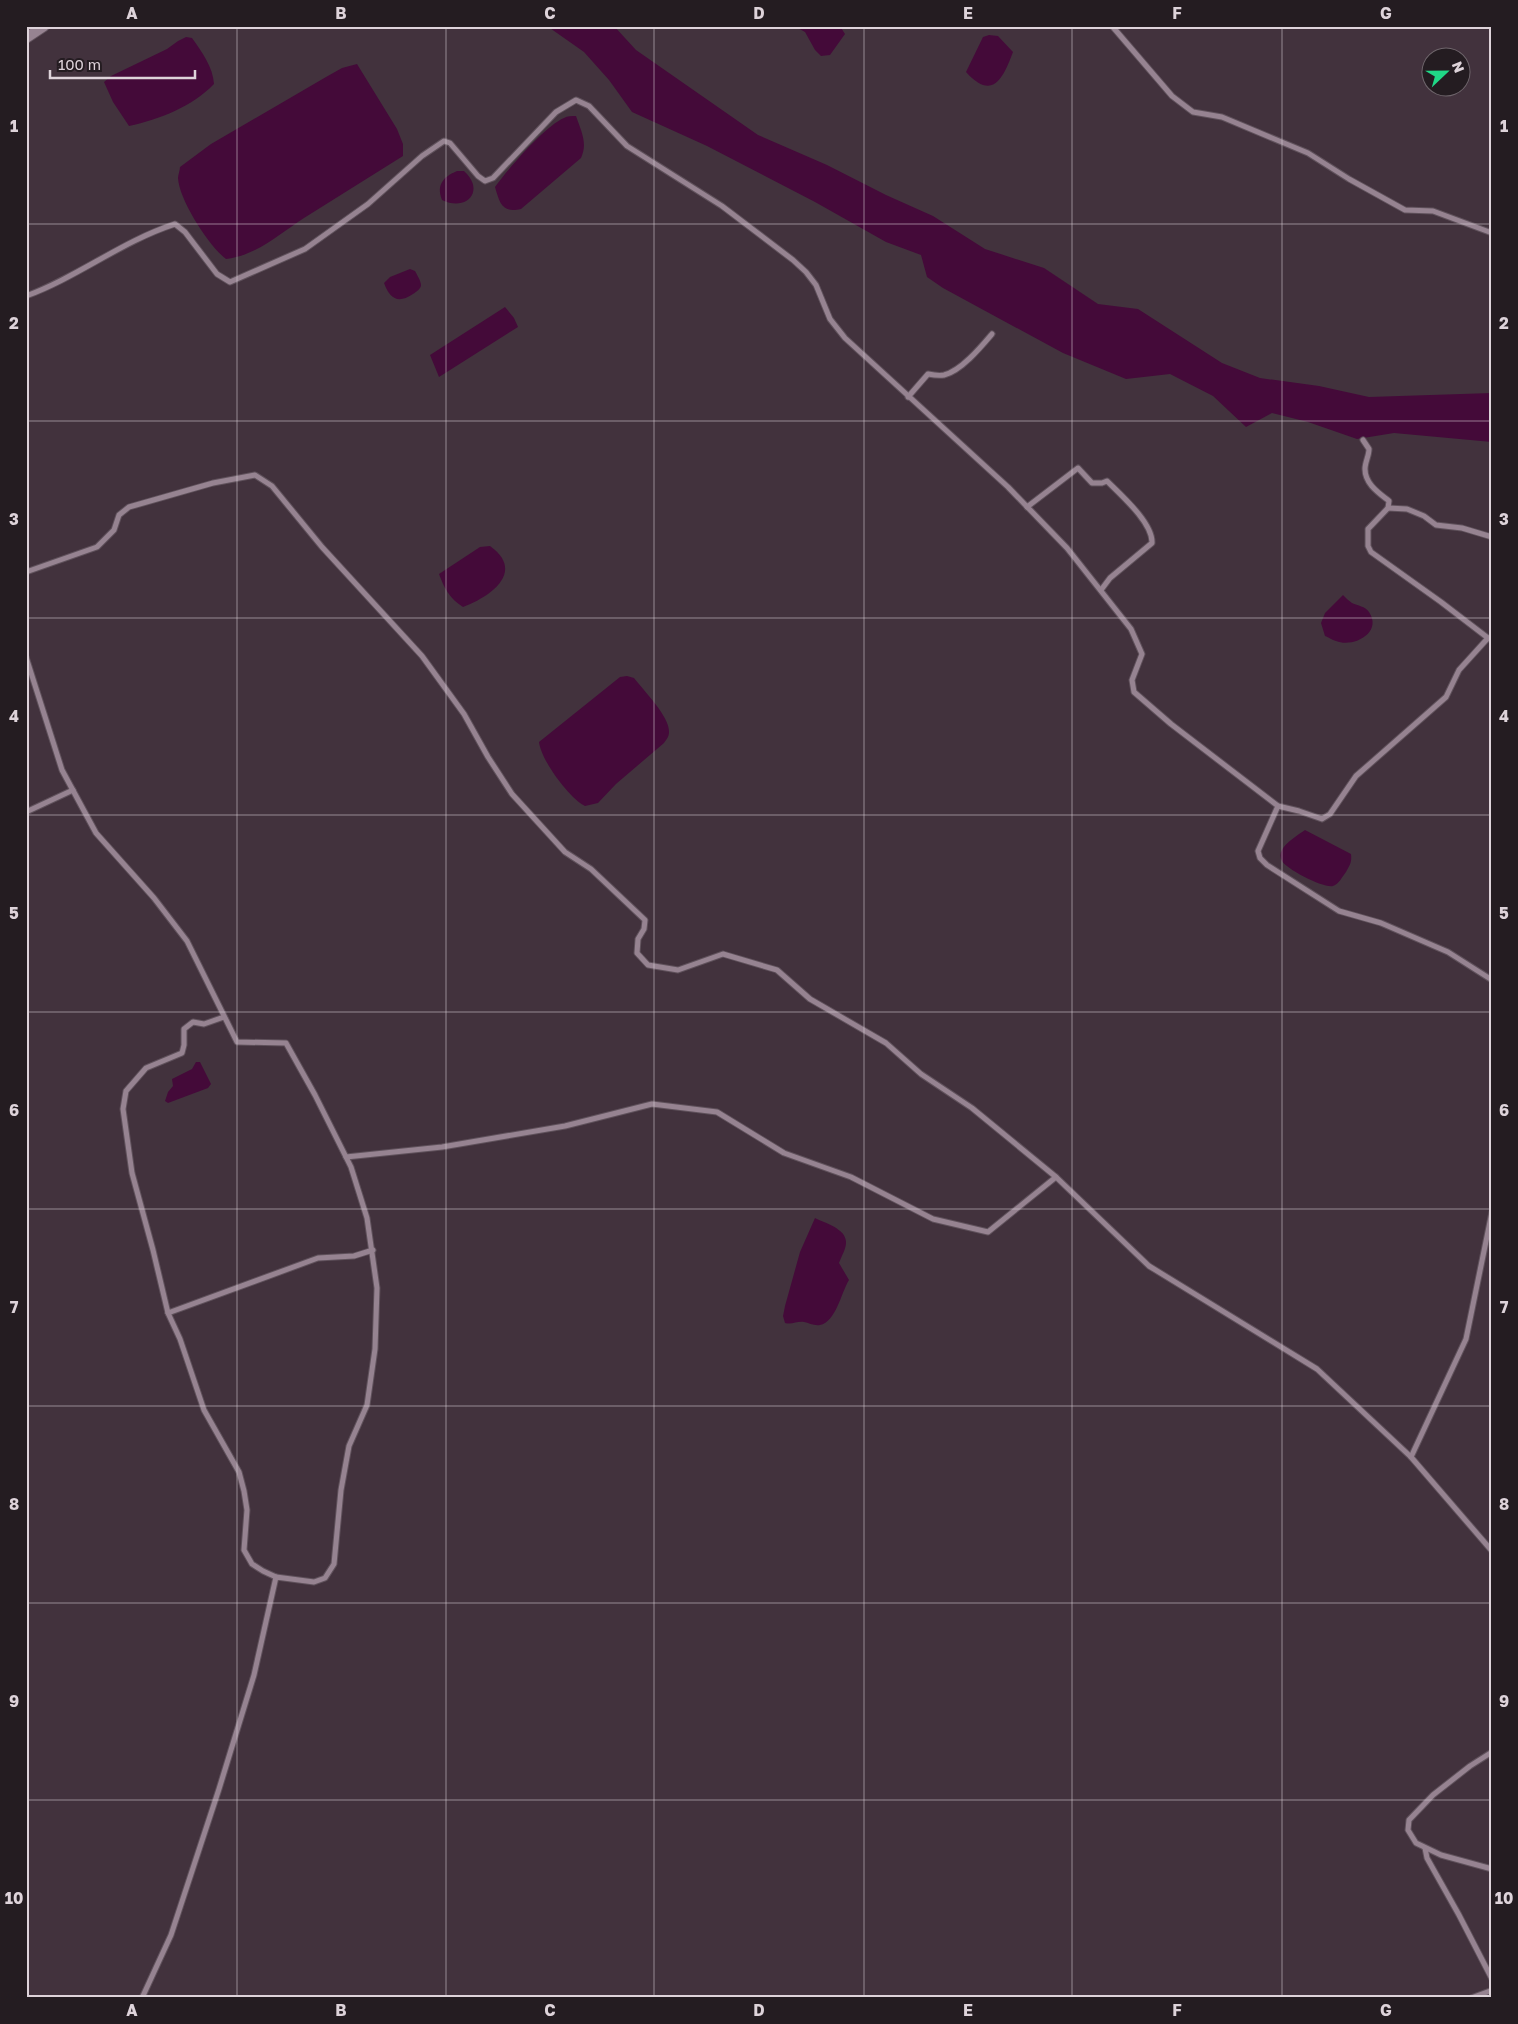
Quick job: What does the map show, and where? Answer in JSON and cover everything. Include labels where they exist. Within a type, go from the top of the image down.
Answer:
[{"type":"main road","points":[[26,38],[44,26]]},
{"type":"street","points":[[1112,26],[1172,96],[1193,112],[1222,117],[1308,153],[1349,179],[1405,210],[1433,211],[1492,233]]},
{"type":"street","points":[[26,296],[50,288],[153,231],[174,224],[186,232],[217,274],[230,282],[305,249],[368,204],[422,156],[444,141],[450,143],[478,176],[485,181],[493,178],[556,112],[576,100],[589,106],[627,146],[722,206],[794,260],[816,286],[830,319],[845,338],[1008,487],[1067,548],[1131,629],[1142,654],[1132,680],[1134,692],[1171,724],[1278,806],[1322,819],[1330,814],[1356,776],[1446,697],[1459,670],[1490,639],[1371,552],[1368,546],[1368,529],[1388,508],[1388,501],[1367,479],[1365,470],[1369,449],[1363,440]]},
{"type":"street","points":[[908,397],[928,374],[943,376],[950,372],[978,352],[992,334]]},
{"type":"street","points":[[1027,507],[1078,468],[1092,483],[1102,484],[1107,481],[1131,506],[1145,524],[1152,537],[1152,543],[1110,578],[1101,590]]},
{"type":"street","points":[[26,572],[97,547],[114,530],[118,515],[129,507],[213,483],[255,475],[272,486],[322,547],[422,656],[464,714],[488,757],[512,794],[565,852],[591,869],[645,920],[644,929],[638,939],[637,953],[648,965],[678,970],[723,954],[777,970],[810,999],[886,1043],[920,1074],[972,1108],[1056,1177],[1149,1266],[1317,1369],[1411,1457],[1492,1551]]},
{"type":"street","points":[[1388,508],[1406,509],[1424,516],[1436,524],[1462,528],[1492,537]]},
{"type":"street","points":[[26,657],[62,770],[96,833],[154,898],[187,941],[237,1042],[286,1043],[346,1156],[367,1218],[377,1288],[374,1349],[367,1405],[349,1446],[341,1490],[334,1564],[325,1578],[314,1582],[263,1572],[252,1564],[244,1550],[247,1510],[244,1491],[238,1472],[204,1410],[180,1340],[168,1313],[132,1173],[123,1109],[126,1091],[146,1068],[182,1053],[184,1029],[193,1022],[204,1024],[224,1018]]},
{"type":"street","points":[[26,812],[72,790]]},
{"type":"street","points":[[1278,806],[1258,851],[1260,858],[1267,865],[1339,911],[1381,923],[1448,952],[1492,980]]},
{"type":"street","points":[[346,1156],[442,1147],[565,1126],[652,1104],[717,1112],[784,1153],[851,1177],[933,1218],[988,1232],[1056,1177]]},
{"type":"street","points":[[1411,1457],[1466,1339],[1492,1212]]},
{"type":"street","points":[[168,1313],[318,1258],[354,1256],[372,1250]]},
{"type":"street","points":[[142,1998],[171,1935],[219,1789],[254,1675],[276,1576]]},
{"type":"street","points":[[1492,1752],[1470,1766],[1433,1795],[1410,1820],[1408,1830],[1416,1843],[1441,1856],[1492,1869]]},
{"type":"street","points":[[1425,1848],[1427,1858],[1460,1915],[1492,1979]]},
{"type":"street","points":[[1471,1998],[1491,1990],[1490,1998]]},
{"type":"shaded area","points":[[547,26],[614,26],[636,50],[758,135],[827,165],[933,216],[985,249],[1044,268],[1098,304],[1138,309],[1222,363],[1260,378],[1319,386],[1369,397],[1492,393],[1492,442],[1394,433],[1357,439],[1308,422],[1272,413],[1246,427],[1213,396],[1170,374],[1126,379],[1063,353],[943,288],[927,277],[921,255],[886,242],[815,202],[707,146],[632,112],[609,80],[584,52]]},
{"type":"shaded area","points":[[794,26],[840,26],[845,34],[830,55],[821,56],[815,50],[805,32]]},
{"type":"shaded area","points":[[989,35],[998,36],[1013,52],[1001,78],[990,86],[975,81],[966,72],[983,37]]},
{"type":"shaded area","points":[[186,37],[192,38],[203,54],[212,72],[214,84],[186,106],[152,120],[129,126],[113,102],[104,82],[111,76],[167,49]]},
{"type":"shaded area","points":[[357,64],[397,129],[403,144],[403,156],[257,249],[226,259],[211,244],[189,210],[178,178],[180,167],[211,144],[326,77],[342,68]]},
{"type":"shaded area","points":[[576,116],[584,142],[581,158],[521,209],[510,210],[503,206],[498,198],[495,187],[501,179],[527,149],[547,130],[565,117]]},
{"type":"shaded area","points":[[457,171],[464,171],[470,178],[473,192],[470,198],[459,203],[442,200],[440,186],[442,182]]},
{"type":"shaded area","points":[[410,269],[415,271],[418,276],[421,283],[420,288],[403,299],[395,298],[389,293],[384,283],[390,277]]},
{"type":"shaded area","points":[[505,307],[514,318],[518,327],[439,377],[430,355]]},
{"type":"shaded area","points":[[490,546],[500,556],[505,565],[504,574],[500,583],[493,590],[484,597],[463,607],[448,593],[439,574],[480,547]]},
{"type":"shaded area","points":[[1343,595],[1352,603],[1363,607],[1369,612],[1372,626],[1364,637],[1343,643],[1325,636],[1321,623],[1325,613]]},
{"type":"shaded area","points":[[620,677],[634,678],[650,697],[665,719],[669,732],[664,743],[616,784],[598,803],[585,806],[571,795],[557,778],[541,750],[539,742]]},
{"type":"shaded area","points":[[1305,830],[1351,854],[1349,867],[1335,885],[1329,886],[1314,882],[1291,869],[1282,861],[1281,851],[1292,839]]},
{"type":"shaded area","points":[[196,1062],[200,1062],[211,1084],[208,1088],[168,1103],[165,1101],[168,1092],[173,1086],[172,1079],[192,1069]]},
{"type":"shaded area","points":[[815,1218],[835,1227],[843,1234],[846,1243],[839,1263],[849,1280],[834,1313],[826,1323],[814,1325],[804,1322],[785,1323],[783,1316],[785,1306],[800,1252]]}]
